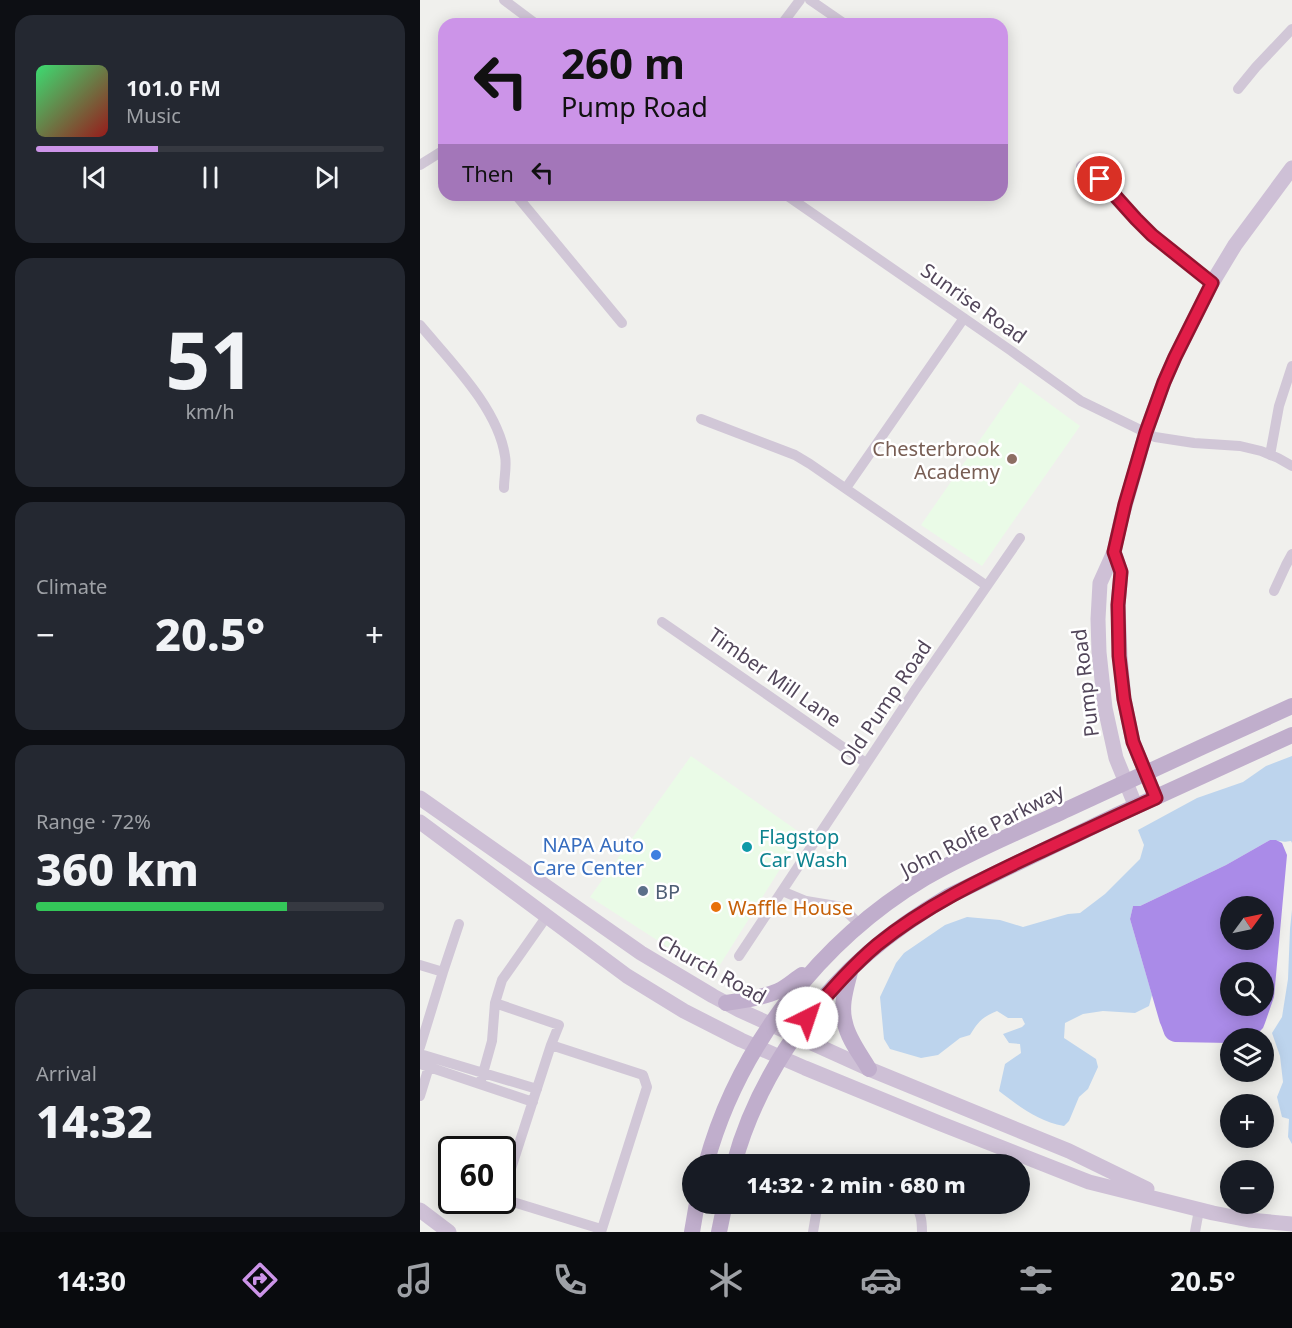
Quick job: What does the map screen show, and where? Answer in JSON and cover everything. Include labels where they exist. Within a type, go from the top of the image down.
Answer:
[{"type":"main road","name":"Pump Road","points":[[1136,807],[1116,758],[1105,708],[1099,652],[1100,583],[1114,552],[1123,510],[1146,432],[1175,357],[1212,283],[1235,245],[1292,168]]},
{"type":"main road","name":"Pump Road","points":[[1114,552],[1121,572],[1118,605],[1119,656],[1124,699],[1133,742],[1156,798]]},
{"type":"main road","name":"John Rolfe Parkway","points":[[709,1154],[733,1092],[771,1025],[820,963],[860,925],[909,888],[941,869],[1292,706]]},
{"type":"main road","points":[[738,1154],[755,1107],[769,1078],[807,1018],[851,969],[886,938],[928,908],[1006,867],[1292,735]]},
{"type":"main road","name":"Church Road","points":[[420,798],[641,953],[726,1003],[869,1069],[1069,1150],[1174,1202]]},
{"type":"main road","name":"Church Road","points":[[420,822],[605,961],[684,1011],[724,1032],[939,1123],[1089,1182],[1199,1210],[1249,1220],[1292,1224]]},
{"type":"main road","points":[[726,1003],[752,999],[778,991],[820,963]]},
{"type":"main road","points":[[851,969],[845,992],[843,1015],[848,1032],[869,1069]]},
{"type":"main road","points":[[420,1210],[449,1232]]},
{"type":"main road","points":[[692,1232],[695,1214]]},
{"type":"main road","points":[[719,1232],[723,1214]]},
{"type":"street","points":[[504,0],[528,18]]},
{"type":"street","points":[[786,18],[800,0]]},
{"type":"street","points":[[810,0],[836,18]]},
{"type":"street","points":[[1238,89],[1292,29]]},
{"type":"street","points":[[420,165],[438,154]]},
{"type":"street","points":[[1081,166],[1104,182],[1152,235],[1212,283]]},
{"type":"street","points":[[521,201],[622,323]]},
{"type":"street","name":"Sunrise Road","points":[[795,201],[1081,401],[1161,438],[1240,446],[1270,455],[1292,466]]},
{"type":"street","points":[[846,488],[964,318]]},
{"type":"street","points":[[420,325],[467,381],[490,416],[506,458],[504,488]]},
{"type":"street","points":[[1270,455],[1280,406],[1292,366]]},
{"type":"street","points":[[701,419],[795,455],[987,585]]},
{"type":"street","name":"Old Pump Road","points":[[739,956],[866,763],[1020,538]]},
{"type":"street","points":[[1274,591],[1292,554]]},
{"type":"street","name":"Timber Mill Lane","points":[[662,622],[866,763]]},
{"type":"street","points":[[782,891],[807,901],[842,907],[860,925]]},
{"type":"street","points":[[482,1078],[492,1041],[495,1002],[502,980],[547,916]]},
{"type":"street","points":[[420,1047],[459,924]]},
{"type":"street","points":[[420,964],[443,972]]},
{"type":"street","points":[[495,1002],[559,1025],[551,1046],[507,1181],[507,1192],[513,1202],[601,1231],[647,1088],[643,1075],[551,1046]]},
{"type":"street","points":[[420,1054],[427,1063],[482,1078],[537,1089]]},
{"type":"street","points":[[420,1096],[427,1063]]},
{"type":"street","points":[[482,1078],[533,1102]]},
{"type":"street","points":[[1195,1232],[1199,1210]]},
{"type":"street","points":[[813,1232],[816,1214]]},
{"type":"street","points":[[920,1214],[922,1232]]},
{"type":"shaded area","points":[[1020,382],[1080,426],[982,566],[921,525]]},
{"type":"shaded area","points":[[691,756],[802,834],[713,976],[590,897]]},
{"type":"shaded area","points":[[1292,756],[1292,843],[1291,841],[1270,840],[1226,865],[1140,906],[1133,906],[1130,919],[1152,995],[1149,1006],[1135,1013],[1103,1011],[1083,1014],[1065,1023],[1064,1038],[1096,1059],[1098,1067],[1088,1089],[1079,1097],[1069,1121],[1064,1126],[1037,1117],[999,1091],[1005,1064],[1021,1053],[1020,1044],[1009,1043],[1003,1034],[1022,1027],[1025,1024],[1022,1018],[1008,1018],[997,1011],[992,1013],[981,1020],[970,1035],[960,1038],[938,1055],[921,1058],[890,1049],[884,1039],[880,997],[896,963],[904,953],[945,925],[967,917],[1000,920],[1023,927],[1068,914],[1080,913],[1105,894],[1140,859],[1144,845],[1138,830],[1197,798],[1243,782],[1266,766]]},
{"type":"shaded area","points":[[1270,840],[1282,843],[1287,855],[1274,997],[1274,962],[1220,962],[1220,1016],[1267,1016],[1263,1028],[1220,1028],[1220,1043],[1175,1042],[1166,1037],[1130,919],[1133,906],[1140,906],[1226,865]]},
{"type":"shaded area","points":[[1292,910],[1292,1144],[1288,1137],[1289,1119],[1282,1117],[1277,1097],[1283,1082],[1280,1056],[1274,1039],[1274,1030],[1282,1017],[1288,979]]},
{"type":"place","name":"Chesterbrook Academy","points":[[1012,459]]},
{"type":"place","name":"Flagstop Car Wash","points":[[747,847]]},
{"type":"place","name":"NAPA Auto Care Center","points":[[656,855]]},
{"type":"place","name":"BP","points":[[643,891]]},
{"type":"place","name":"Waffle House","points":[[716,907]]},
{"type":"route","points":[[807,1018],[840,980],[866,955],[928,908],[1006,867],[1156,798],[1133,742],[1124,699],[1119,656],[1118,605],[1121,572],[1114,552],[1133,473],[1164,382],[1212,283],[1152,235],[1100,179]]}]
